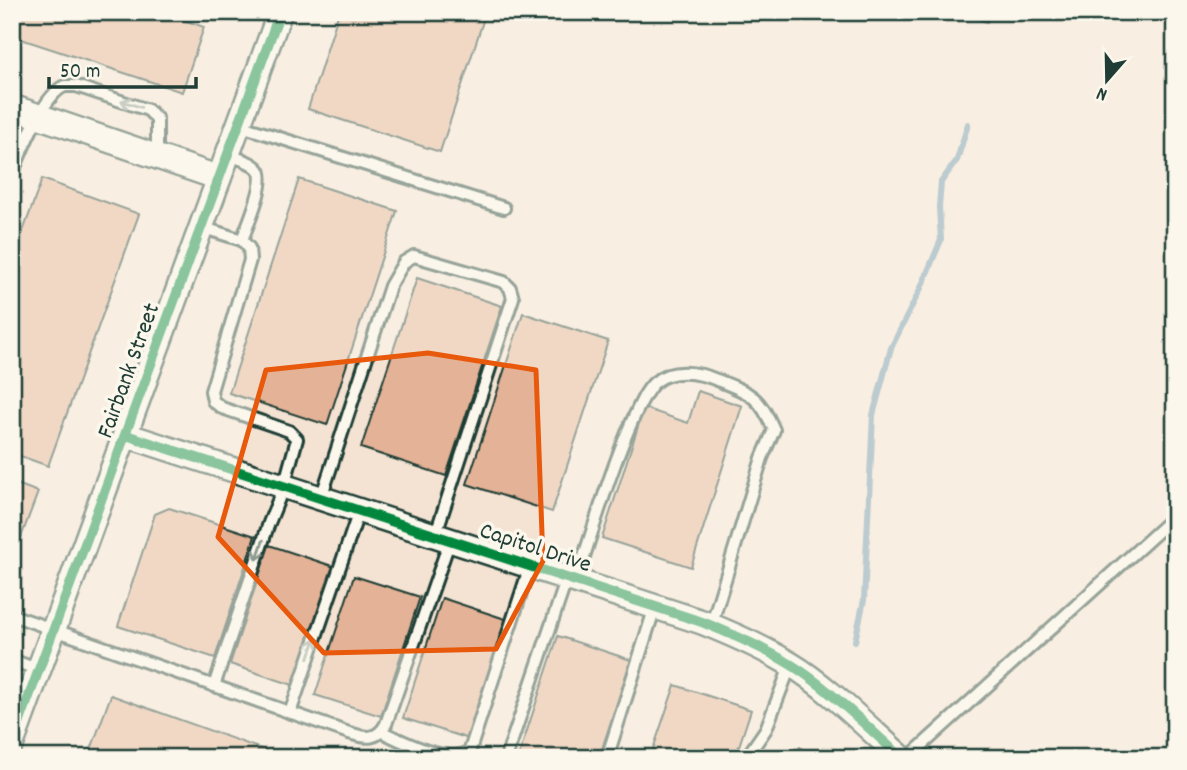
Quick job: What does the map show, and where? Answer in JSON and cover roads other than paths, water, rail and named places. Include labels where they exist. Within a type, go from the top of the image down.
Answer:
[{"type":"street","name":"Fairbank Street","points":[[12,743],[280,12]]},
{"type":"street","points":[[12,107],[219,178]]},
{"type":"street","name":"Capitol Drive","points":[[126,435],[711,626],[791,664],[902,758]]},
{"type":"lane","points":[[12,175],[27,134],[58,90],[66,86],[76,86],[148,110],[157,119],[157,156]]},
{"type":"lane","points":[[238,125],[504,208]]},
{"type":"lane","points":[[227,155],[247,162],[257,168],[261,175],[261,185],[242,240]]},
{"type":"lane","points":[[201,227],[242,240],[249,248],[250,260],[211,391],[213,401],[222,408],[289,431],[298,439],[214,686]]},
{"type":"lane","points":[[321,499],[390,286],[404,262],[414,256],[503,282],[510,288],[513,298],[382,733]]},
{"type":"lane","points":[[506,758],[619,450],[643,398],[656,382],[677,372],[711,377],[750,394],[766,410],[774,430],[762,458],[711,626]]},
{"type":"lane","points":[[290,713],[359,511]]},
{"type":"lane","points":[[908,758],[1175,516]]},
{"type":"lane","points":[[12,615],[366,738],[382,733],[444,755],[456,756],[470,750],[530,566]]},
{"type":"lane","points":[[607,758],[655,607]]},
{"type":"lane","points":[[12,660],[39,670]]},
{"type":"lane","points":[[746,758],[766,729],[791,664]]},
{"type":"waterway","points":[[855,641],[864,600],[873,415],[891,348],[941,240],[941,182],[957,160],[968,124]]}]
